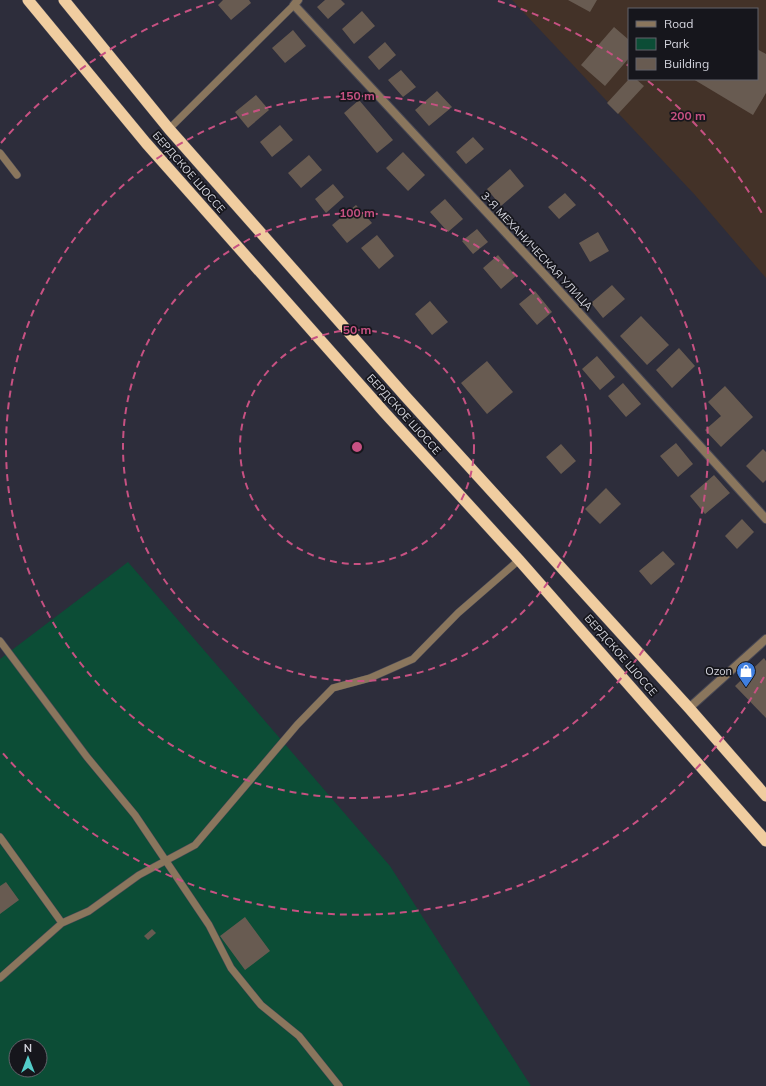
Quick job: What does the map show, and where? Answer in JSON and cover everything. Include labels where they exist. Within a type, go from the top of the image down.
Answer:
[{"type":"highway","name":"БЕРДСКОЕ ШОССЕ","points":[[28,0],[146,142],[379,406],[519,560],[766,841]]},
{"type":"highway","name":"БЕРДСКОЕ ШОССЕ","points":[[64,0],[169,129],[406,397],[766,796]]},
{"type":"street","name":"3-Я МЕХАНИЧЕСКАЯ УЛИЦА","points":[[296,2],[766,520]]},
{"type":"street","points":[[688,708],[766,639]]},
{"type":"lane","points":[[169,129],[296,2]]},
{"type":"lane","points":[[0,154],[17,175]]},
{"type":"lane","points":[[0,978],[62,923],[89,911],[139,875],[195,845],[297,725],[333,688],[370,678],[413,660],[458,613],[519,560]]},
{"type":"lane","points":[[0,641],[87,757],[135,815],[209,925],[231,968],[261,1005],[300,1036],[339,1086]]},
{"type":"lane","points":[[0,837],[62,923]]},
{"type":"shaded area","points":[[512,0],[766,0],[766,278],[695,195]]},
{"type":"green space","points":[[128,562],[390,866],[531,1086],[0,1086],[0,659]]},
{"type":"building","points":[[223,0],[249,0],[251,3],[231,20],[218,5]]},
{"type":"building","points":[[325,0],[341,0],[345,4],[328,19],[317,7]]},
{"type":"building","points":[[568,0],[597,0],[590,12]]},
{"type":"building","points":[[362,11],[375,26],[354,44],[342,29]]},
{"type":"building","points":[[614,27],[628,39],[628,59],[605,86],[581,65]]},
{"type":"building","points":[[293,30],[306,46],[285,63],[272,48]]},
{"type":"building","points":[[385,42],[396,55],[379,70],[368,57]]},
{"type":"building","points":[[758,50],[766,54],[766,93],[753,115],[695,80],[758,80]]},
{"type":"building","points":[[401,70],[416,87],[403,97],[388,80]]},
{"type":"building","points":[[628,80],[637,80],[644,86],[618,114],[607,103]]},
{"type":"building","points":[[437,91],[452,107],[429,126],[415,110]]},
{"type":"building","points":[[256,95],[269,110],[248,128],[235,112]]},
{"type":"building","points":[[359,100],[393,140],[377,153],[344,113]]},
{"type":"building","points":[[280,125],[293,140],[272,157],[260,142]]},
{"type":"building","points":[[473,137],[484,149],[466,164],[456,152]]},
{"type":"building","points":[[403,152],[425,175],[408,191],[386,168]]},
{"type":"building","points":[[309,155],[322,170],[301,188],[288,173]]},
{"type":"building","points":[[510,169],[524,186],[501,206],[487,189]]},
{"type":"building","points":[[333,184],[344,197],[326,213],[315,199]]},
{"type":"building","points":[[565,193],[576,205],[559,219],[548,207]]},
{"type":"building","points":[[445,199],[463,219],[448,232],[430,212]]},
{"type":"building","points":[[356,205],[372,223],[347,243],[332,225]]},
{"type":"building","points":[[477,229],[488,242],[473,254],[462,241]]},
{"type":"building","points":[[598,232],[609,251],[590,262],[579,243]]},
{"type":"building","points":[[377,235],[394,256],[379,269],[361,248]]},
{"type":"building","points":[[498,255],[516,276],[501,289],[483,268]]},
{"type":"building","points":[[612,285],[625,299],[603,318],[591,303]]},
{"type":"building","points":[[535,291],[552,312],[537,325],[519,304]]},
{"type":"building","points":[[430,301],[448,322],[432,335],[415,314]]},
{"type":"building","points":[[641,316],[669,345],[647,365],[620,336]]},
{"type":"building","points":[[679,348],[695,366],[672,388],[656,370]]},
{"type":"building","points":[[597,356],[615,377],[600,390],[582,369]]},
{"type":"building","points":[[487,361],[513,392],[487,414],[461,383]]},
{"type":"building","points":[[623,383],[641,404],[626,417],[608,396]]},
{"type":"building","points":[[725,386],[753,417],[721,447],[705,430],[721,416],[708,402]]},
{"type":"building","points":[[676,443],[693,464],[678,477],[660,456]]},
{"type":"building","points":[[561,444],[576,461],[561,474],[546,457]]},
{"type":"building","points":[[763,449],[766,452],[766,480],[763,483],[746,466]]},
{"type":"building","points":[[714,475],[730,493],[705,514],[690,496]]},
{"type":"building","points":[[606,488],[621,504],[600,524],[585,509]]},
{"type":"building","points":[[742,519],[754,532],[737,549],[725,536]]},
{"type":"building","points":[[663,551],[675,564],[651,585],[639,571]]},
{"type":"building","points":[[764,658],[766,661],[766,718],[735,686]]},
{"type":"building","points":[[6,882],[19,900],[0,914],[0,886]]},
{"type":"building","points":[[245,917],[270,951],[245,970],[220,936]]},
{"type":"building","points":[[152,929],[156,933],[148,940],[144,936]]},
{"type":"place","name":"Ozon","points":[[746,688]]}]
